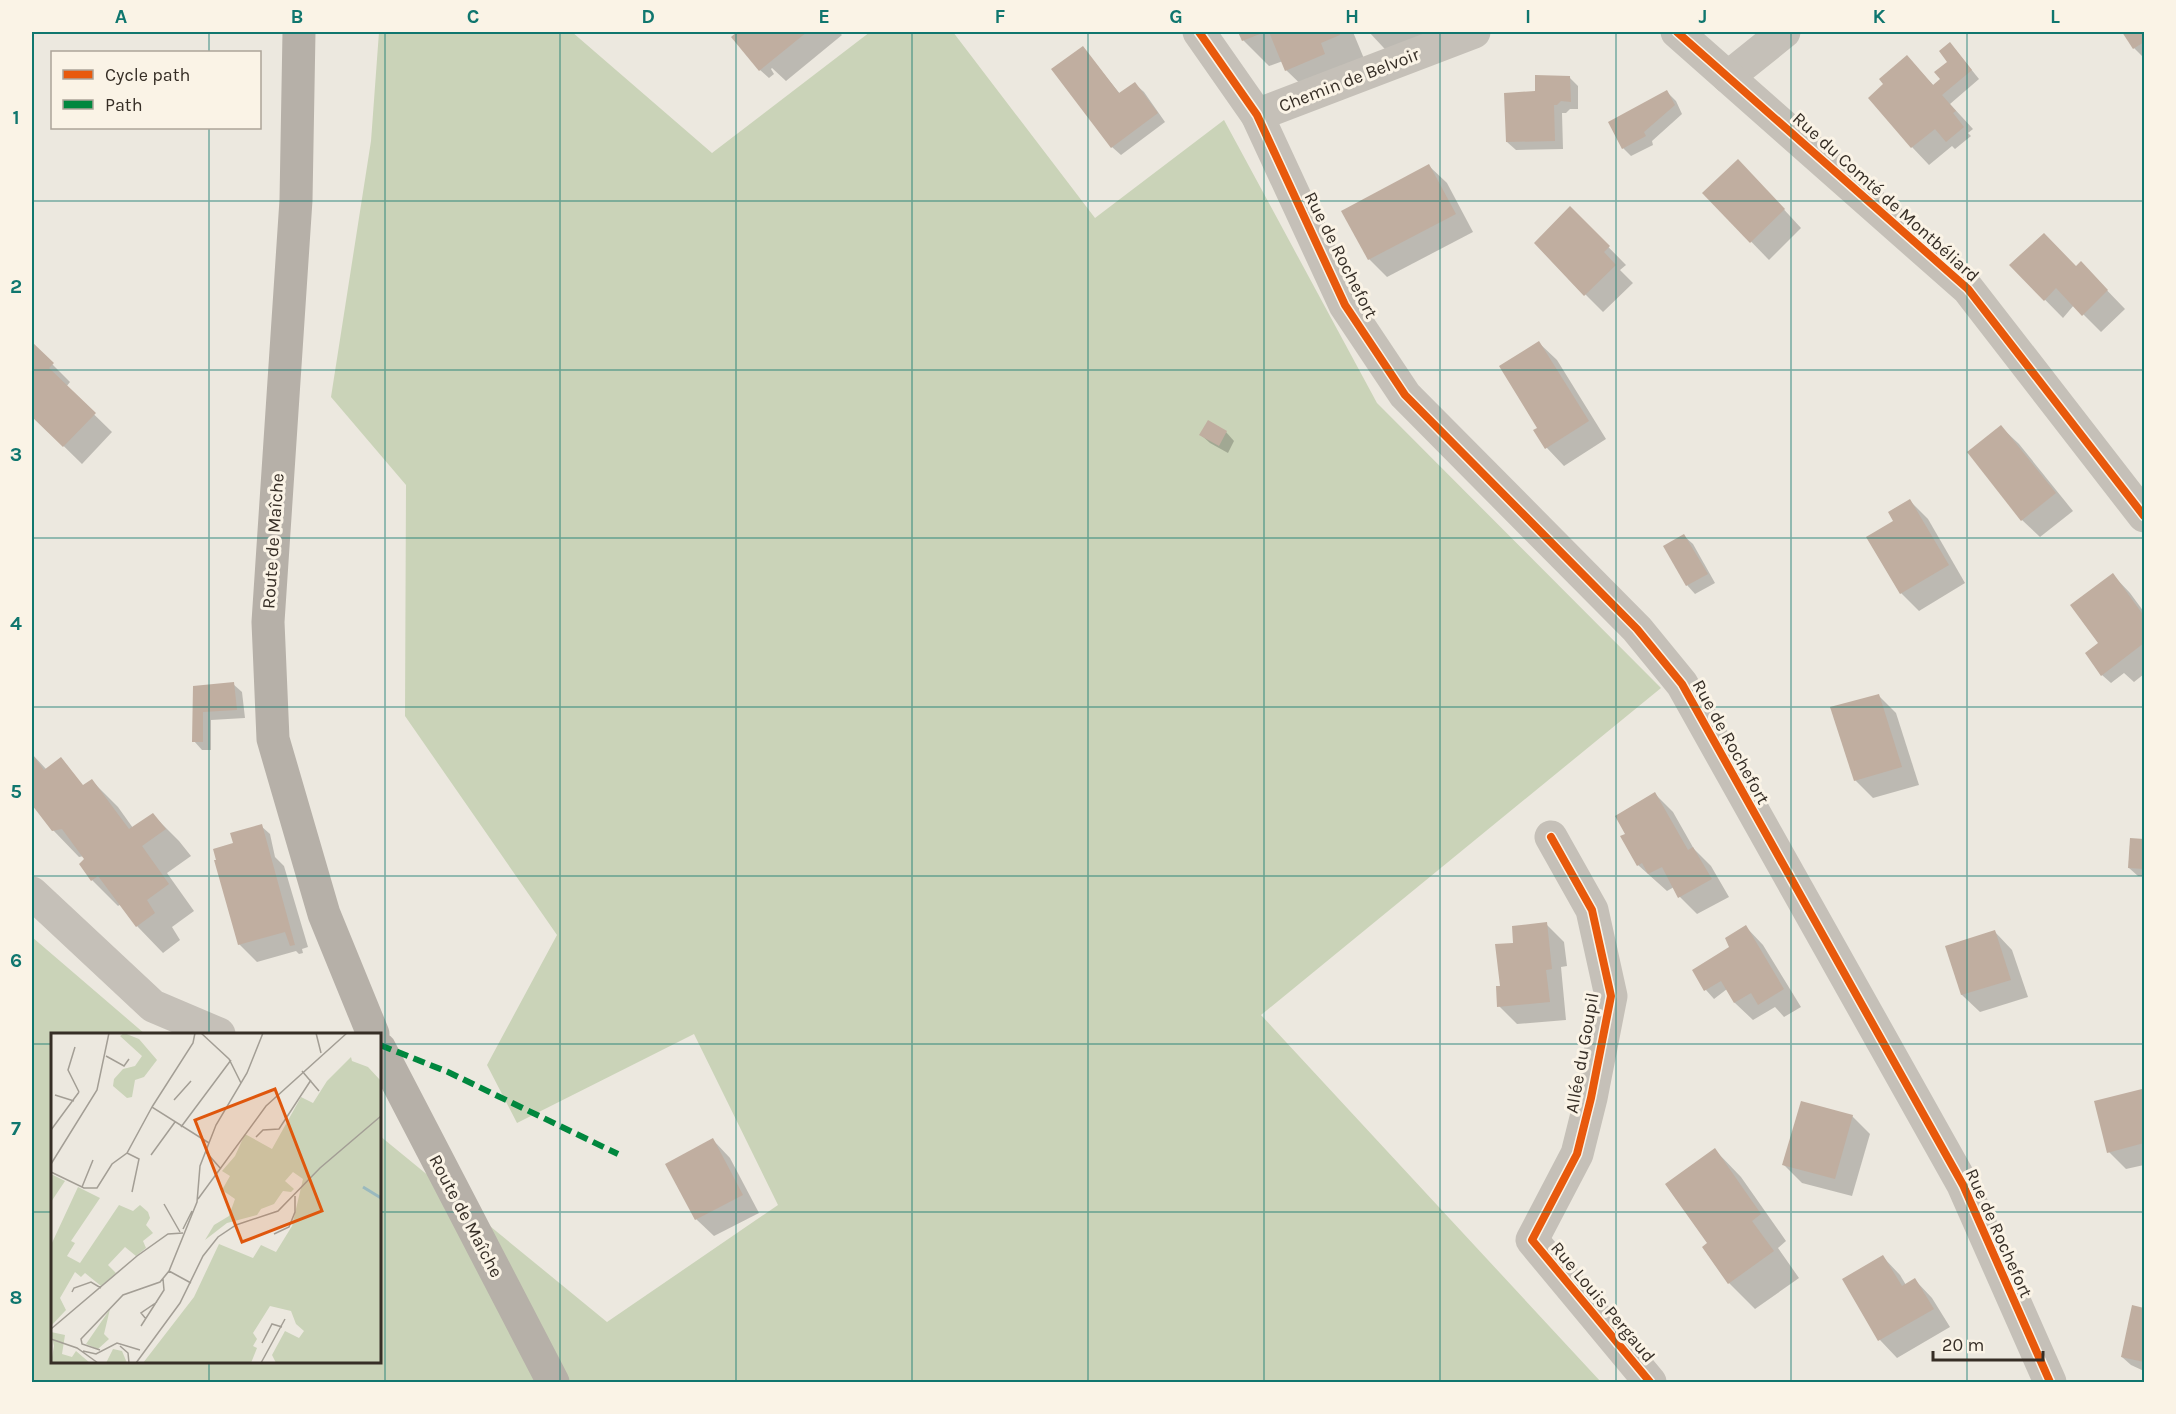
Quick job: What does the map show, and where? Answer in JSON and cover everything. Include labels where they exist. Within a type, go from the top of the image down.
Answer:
[{"type":"main road","name":"Route de Maîche","points":[[299,32],[296,200],[268,622],[273,739],[324,914],[372,1033]]},
{"type":"main road","name":"Route de Maîche","points":[[381,1054],[391,1093],[553,1383]]},
{"type":"street","name":"Rue de Rochefort","points":[[1199,32],[1257,115],[1345,305],[1405,395],[1637,629],[1682,684],[1963,1185],[2050,1383]]},
{"type":"street","name":"Chemin de Belvoir","points":[[1257,115],[1474,32]]},
{"type":"street","name":"Rue du Comté de Montbéliard","points":[[1677,32],[1968,289],[2145,516]]},
{"type":"street","points":[[1728,77],[1784,32]]},
{"type":"street","name":"Allée du Goupil","points":[[1532,1240],[1576,1154],[1591,1098],[1611,996],[1592,910],[1551,837]]},
{"type":"street","points":[[32,893],[153,1006],[214,1033]]},
{"type":"street","name":"Rue Louis Pergaud","points":[[1532,1240],[1650,1383]]},
{"type":"green space","points":[[379,32],[572,32],[712,153],[870,32],[953,32],[1095,218],[1224,120],[1377,403],[1661,688],[1261,1015],[1601,1382],[32,1382],[32,937],[144,1033],[51,1033],[51,1363],[381,1363],[381,1137],[607,1322],[778,1205],[694,1034],[517,1123],[487,1065],[557,935],[405,716],[406,485],[331,397],[371,141]]},
{"type":"building","points":[[737,32],[807,32],[759,71],[731,37]]},
{"type":"building","points":[[1238,32],[1265,32],[1242,41]]},
{"type":"building","points":[[1269,32],[1339,32],[1340,35],[1321,43],[1325,54],[1285,71]]},
{"type":"building","points":[[2122,32],[2143,32],[2144,42],[2133,49]]},
{"type":"building","points":[[1950,42],[1972,70],[1942,95],[1956,111],[1953,113],[1964,127],[1946,142],[1935,129],[1911,148],[1868,98],[1883,84],[1879,79],[1907,55],[1933,85],[1940,79],[1934,72],[1947,62],[1939,51]]},
{"type":"building","points":[[1083,46],[1119,93],[1135,82],[1158,113],[1111,148],[1051,69]]},
{"type":"building","points":[[1535,75],[1570,76],[1571,102],[1561,101],[1554,105],[1555,141],[1506,142],[1504,93],[1535,91]]},
{"type":"building","points":[[1667,90],[1675,105],[1644,132],[1646,136],[1622,149],[1608,122]]},
{"type":"building","points":[[1738,159],[1785,209],[1750,243],[1702,193]]},
{"type":"building","points":[[1429,164],[1456,214],[1368,260],[1341,211]]},
{"type":"building","points":[[1570,206],[1610,246],[1604,252],[1616,265],[1584,296],[1534,243]]},
{"type":"building","points":[[2044,233],[2076,266],[2081,261],[2108,290],[2082,316],[2056,288],[2044,301],[2009,265]]},
{"type":"building","points":[[1539,341],[1589,421],[1545,449],[1533,430],[1537,428],[1499,366]]},
{"type":"building","points":[[32,342],[54,363],[49,368],[96,413],[63,447],[32,417]]},
{"type":"building","points":[[1208,420],[1227,431],[1219,446],[1199,435]]},
{"type":"building","points":[[2001,425],[2056,493],[2021,521],[1967,452]]},
{"type":"building","points":[[1910,499],[1949,565],[1900,594],[1866,537],[1893,521],[1888,512]]},
{"type":"building","points":[[1684,534],[1708,574],[1686,586],[1663,546]]},
{"type":"building","points":[[2113,573],[2144,616],[2144,643],[2101,676],[2085,653],[2098,643],[2070,605]]},
{"type":"building","points":[[234,682],[237,710],[203,712],[203,742],[192,742],[193,686]]},
{"type":"building","points":[[1879,694],[1902,767],[1854,781],[1830,707]]},
{"type":"building","points":[[32,754],[44,770],[61,757],[83,785],[92,779],[129,829],[153,813],[166,829],[142,846],[169,884],[147,900],[155,913],[136,927],[98,876],[91,881],[79,864],[84,859],[62,829],[52,831],[32,805]]},
{"type":"building","points":[[1655,792],[1688,850],[1693,847],[1712,879],[1678,898],[1662,867],[1648,874],[1642,863],[1637,866],[1620,836],[1625,834],[1615,816]]},
{"type":"building","points":[[262,824],[295,945],[290,946],[285,932],[238,945],[214,860],[216,860],[213,849],[233,843],[230,833]]},
{"type":"building","points":[[2130,838],[2144,839],[2144,869],[2128,868]]},
{"type":"building","points":[[1547,922],[1552,969],[1546,970],[1550,1002],[1497,1007],[1496,986],[1500,986],[1495,944],[1513,943],[1512,926]]},
{"type":"building","points":[[1746,925],[1784,989],[1758,1005],[1751,993],[1734,1003],[1721,981],[1704,991],[1692,970],[1729,947],[1725,938]]},
{"type":"building","points":[[1995,930],[2011,980],[1961,995],[1945,946]]},
{"type":"building","points":[[2142,1089],[2144,1143],[2107,1153],[2094,1101]]},
{"type":"building","points":[[1801,1101],[1853,1115],[1835,1179],[1782,1165]]},
{"type":"building","points":[[713,1138],[743,1195],[695,1220],[665,1164]]},
{"type":"building","points":[[1715,1148],[1761,1214],[1752,1221],[1774,1251],[1728,1284],[1702,1247],[1707,1243],[1665,1184]]},
{"type":"building","points":[[1883,1255],[1902,1286],[1915,1278],[1934,1309],[1878,1341],[1842,1279]]},
{"type":"building","points":[[2132,1305],[2144,1308],[2144,1362],[2121,1357]]},
{"type":"marked path","points":[[381,1045],[448,1072],[618,1154]]},
{"type":"cycle path","points":[[1199,32],[1257,115],[1345,305],[1405,395],[1637,629],[1682,684],[1963,1185],[2050,1382]]},
{"type":"cycle path","points":[[1677,32],[1968,289],[2144,516]]},
{"type":"cycle path","points":[[1551,837],[1592,910],[1611,996],[1591,1098],[1577,1154],[1532,1240],[1650,1382]]}]
